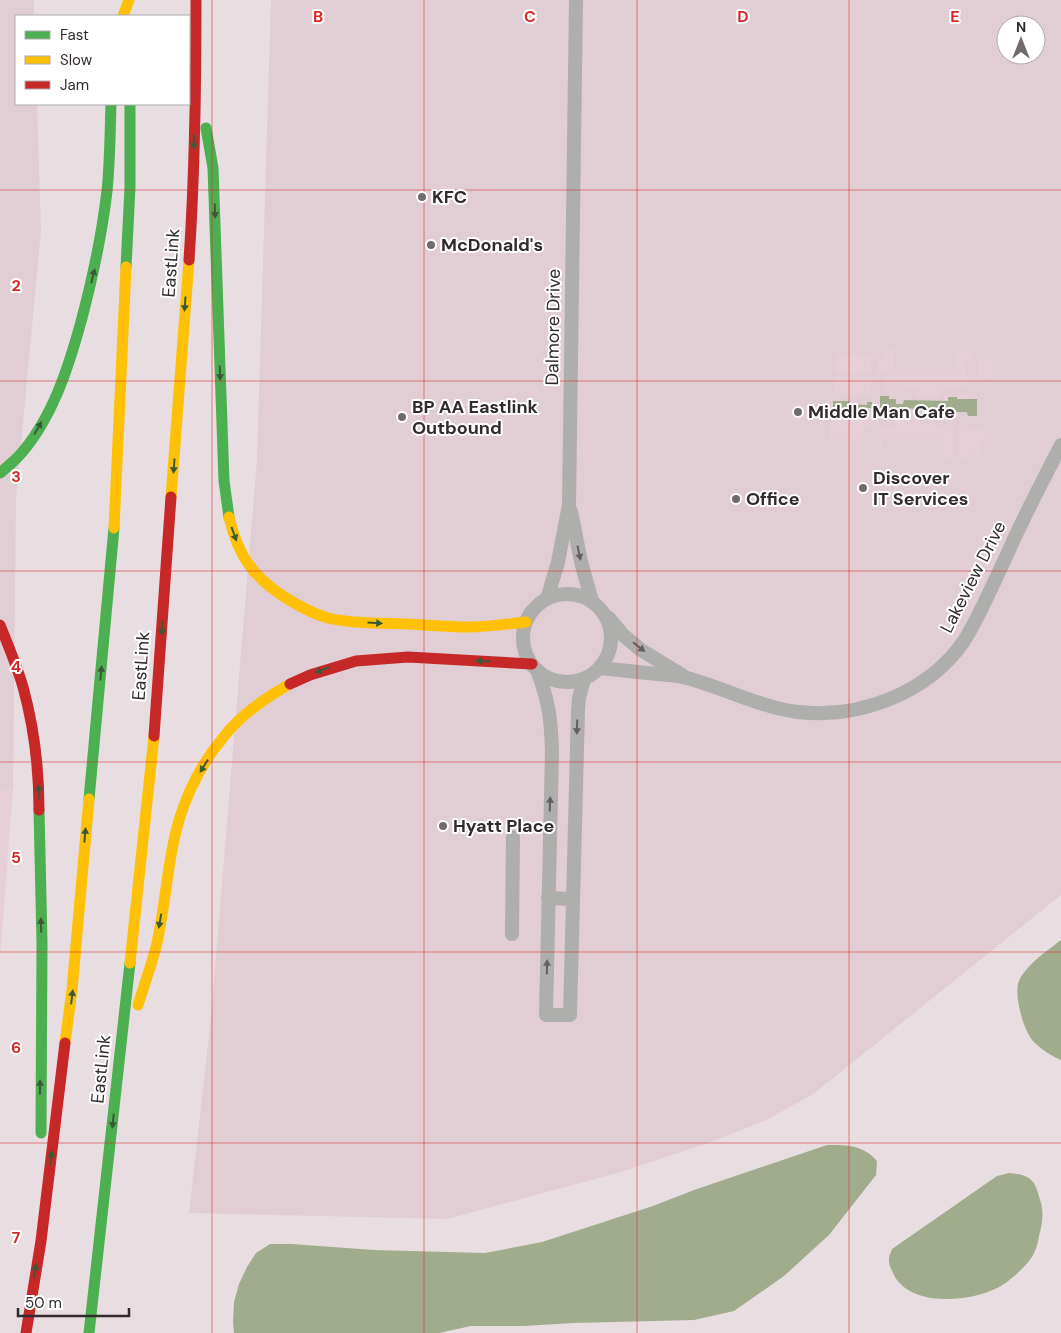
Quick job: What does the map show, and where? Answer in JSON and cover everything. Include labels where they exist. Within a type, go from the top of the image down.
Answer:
[{"type":"highway","points":[[124,15],[131,0]]},
{"type":"highway","points":[[131,0],[132,15]]},
{"type":"highway","name":"EastLink","points":[[89,1333],[153,746],[192,205],[196,0]]},
{"type":"highway","points":[[196,76],[213,168],[224,481],[229,517],[246,560],[257,576],[280,595],[296,606],[327,618],[368,623],[460,627],[526,622]]},
{"type":"highway","points":[[0,473],[21,453],[48,412],[79,329],[96,263],[106,198],[111,105]]},
{"type":"highway","points":[[26,1333],[41,1241],[72,990],[114,525],[130,188],[130,105]]},
{"type":"highway","points":[[0,625],[24,695],[32,728],[39,789],[42,943],[41,1241]]},
{"type":"highway","points":[[118,1073],[156,946],[173,844],[183,807],[211,754],[222,738],[244,716],[272,694],[310,674],[356,661],[408,657],[534,667]]},
{"type":"street","name":"Dalmore Drive","points":[[547,599],[558,562],[569,505],[576,0]]},
{"type":"street","name":"Lakeview Drive","points":[[604,613],[641,650],[685,677],[766,705],[799,712],[833,713],[850,711],[881,703],[907,691],[930,675],[942,666],[964,641],[977,618],[1031,502],[1061,445]]},
{"type":"street","name":"Dalmore Drive","points":[[569,505],[581,562],[592,601]]},
{"type":"street","points":[[534,667],[547,678],[559,682],[572,682],[593,674],[607,658],[611,647],[612,636],[604,613],[592,601],[581,596],[570,594],[558,595],[538,605],[526,622],[523,633],[526,655],[545,690],[552,725],[546,1015],[570,1015],[578,710],[584,679]]},
{"type":"street","name":"Lakeview Drive","points":[[600,668],[685,677]]},
{"type":"street","points":[[512,934],[513,837]]},
{"type":"street","points":[[548,898],[573,899]]},
{"type":"shaded area","points":[[0,0],[34,0],[34,15],[15,15],[15,105],[37,105],[41,230],[16,498],[13,790],[0,789]]},
{"type":"shaded area","points":[[271,0],[1061,0],[1061,895],[812,1095],[764,1121],[711,1142],[621,1172],[447,1219],[189,1213],[211,1017],[257,459]]},
{"type":"shaded area","points":[[884,349],[894,350],[894,369],[956,369],[956,352],[973,352],[972,361],[965,361],[967,386],[960,386],[960,390],[940,390],[940,396],[916,396],[916,389],[906,388],[906,391],[884,391],[885,373],[878,373],[878,359],[884,359]]},
{"type":"shaded area","points":[[836,354],[871,355],[871,373],[835,372]]},
{"type":"shaded area","points":[[978,359],[992,360],[992,378],[977,377]]},
{"type":"shaded area","points":[[835,377],[871,377],[871,395],[835,394]]},
{"type":"shaded area","points":[[965,393],[977,393],[977,399],[948,397],[948,401],[944,401],[944,396],[964,396]]},
{"type":"shaded area","points":[[880,396],[889,396],[889,399],[896,399],[896,404],[903,404],[904,400],[948,401],[948,397],[977,399],[977,416],[968,416],[967,412],[949,412],[949,410],[943,409],[942,415],[930,415],[930,409],[880,408]]},
{"type":"shaded area","points":[[833,401],[849,401],[850,404],[867,405],[867,402],[872,402],[872,408],[865,408],[865,411],[840,411],[839,409],[833,409]]},
{"type":"shaded area","points":[[831,409],[865,411],[865,415],[872,415],[872,427],[864,427],[864,439],[830,439]]},
{"type":"shaded area","points":[[895,416],[920,416],[921,424],[948,426],[949,424],[954,424],[954,458],[944,457],[944,439],[882,439],[882,446],[880,446],[880,428],[894,428]]},
{"type":"shaded area","points":[[959,425],[969,425],[969,430],[984,431],[981,454],[972,454],[972,458],[959,458]]},
{"type":"shaded area","points":[[0,789],[13,790],[0,960]]},
{"type":"shaded area","points":[[1061,940],[1061,1060],[1038,1046],[1031,1038],[1021,1014],[1017,995],[1019,981],[1027,969]]},
{"type":"shaded area","points":[[827,1145],[855,1147],[866,1152],[877,1161],[876,1175],[829,1235],[784,1276],[734,1311],[694,1320],[471,1326],[439,1333],[234,1333],[234,1302],[239,1284],[256,1253],[270,1244],[374,1250],[485,1253],[542,1242],[653,1206],[694,1190]]},
{"type":"shaded area","points":[[1009,1173],[1023,1175],[1032,1180],[1037,1189],[1042,1207],[1042,1224],[1036,1248],[1022,1269],[1002,1286],[986,1293],[958,1299],[928,1297],[903,1287],[895,1277],[890,1266],[889,1258],[892,1249],[997,1176]]},
{"type":"traffic: fast","points":[[0,473],[17,458],[29,443],[50,410],[65,374],[77,336],[100,239],[105,207],[109,169],[111,105]]},
{"type":"traffic: fast","points":[[126,267],[130,187],[130,105]]},
{"type":"traffic: fast","points":[[206,128],[213,168],[224,481],[229,517]]},
{"type":"traffic: fast","points":[[89,799],[114,528]]},
{"type":"traffic: fast","points":[[39,810],[42,943],[41,1133]]},
{"type":"traffic: fast","points":[[89,1333],[130,963]]},
{"type":"traffic: slow","points":[[123,15],[129,0]]},
{"type":"traffic: slow","points":[[171,497],[189,260]]},
{"type":"traffic: slow","points":[[114,528],[126,267]]},
{"type":"traffic: slow","points":[[229,517],[242,554],[264,582],[306,610],[322,616],[358,622],[461,627],[526,622]]},
{"type":"traffic: slow","points":[[138,1005],[159,935],[176,831],[185,803],[197,776],[213,751],[236,723],[253,708],[290,684]]},
{"type":"traffic: slow","points":[[130,963],[154,736]]},
{"type":"traffic: slow","points":[[65,1043],[72,990],[89,799]]},
{"type":"traffic: jam","points":[[189,260],[195,130],[196,0]]},
{"type":"traffic: jam","points":[[154,736],[171,497]]},
{"type":"traffic: jam","points":[[0,625],[21,679],[27,702],[37,764],[39,810]]},
{"type":"traffic: jam","points":[[290,684],[310,675],[356,661],[408,657],[532,664]]},
{"type":"traffic: jam","points":[[26,1333],[41,1241],[65,1043]]},
{"type":"place","name":"KFC","points":[[422,197]]},
{"type":"place","name":"McDonald's","points":[[431,245]]},
{"type":"place","name":"Middle Man Cafe","points":[[798,412]]},
{"type":"place","name":"BP AA Eastlink Outbound","points":[[402,417]]},
{"type":"place","name":"Discover IT Services","points":[[863,488]]},
{"type":"place","name":"Office","points":[[736,499]]},
{"type":"place","name":"Hyatt Place","points":[[443,826]]}]
